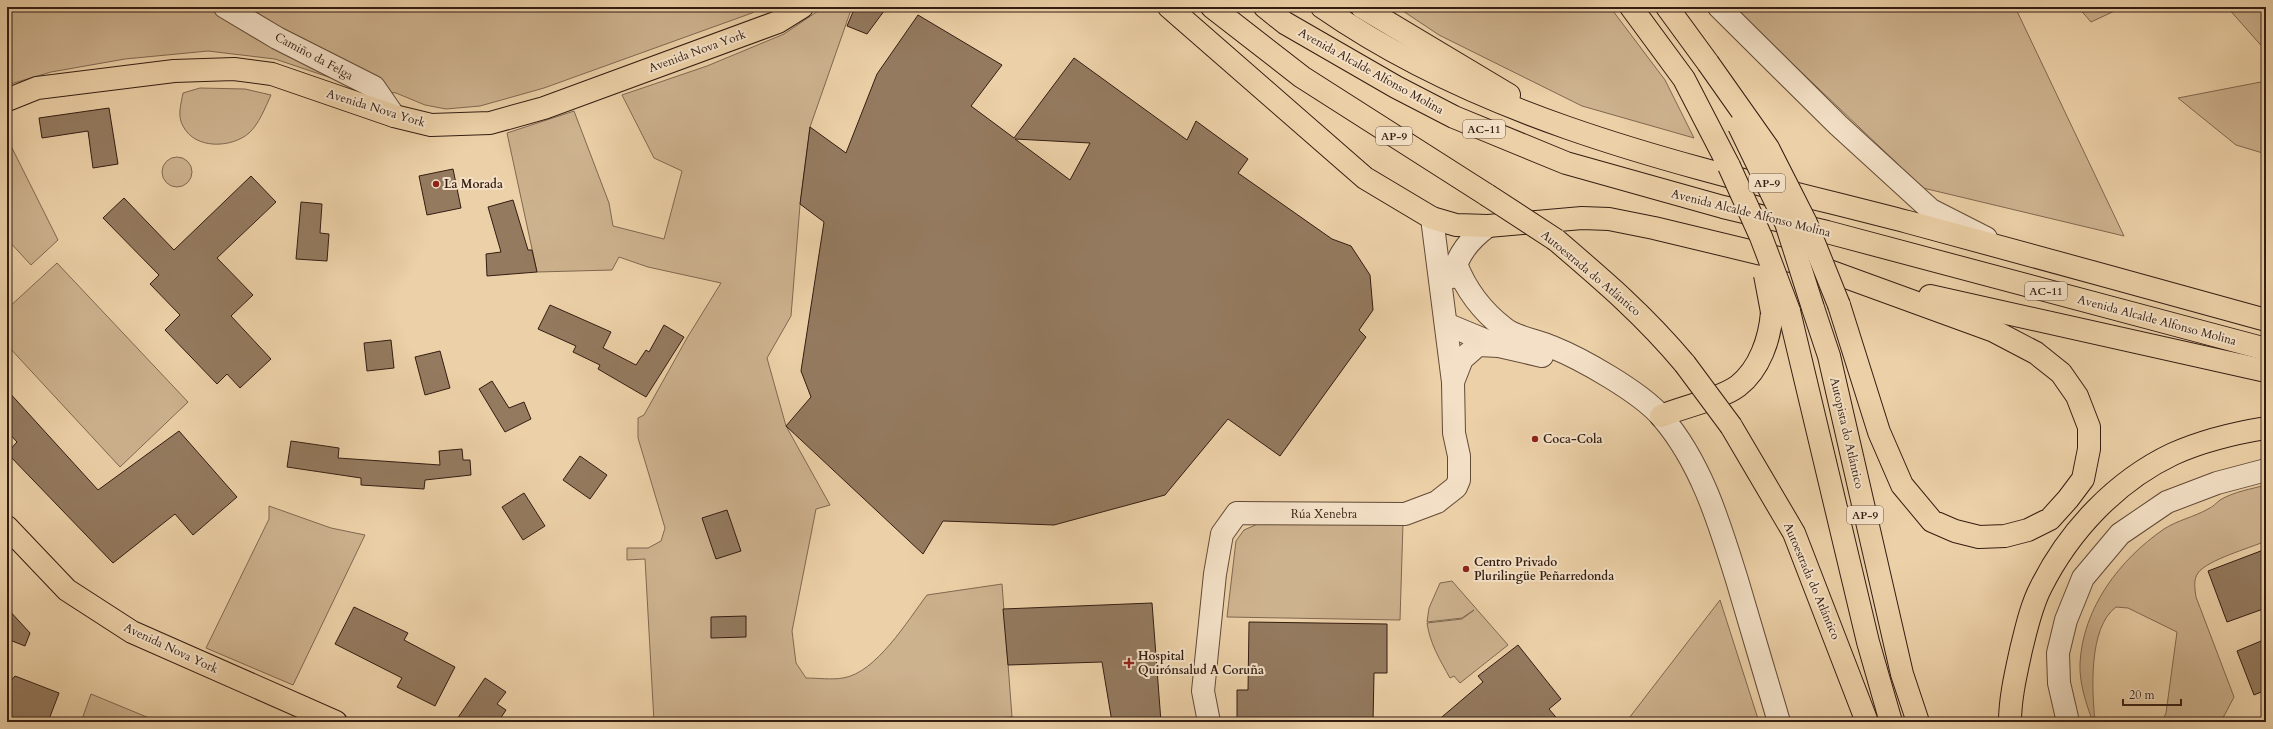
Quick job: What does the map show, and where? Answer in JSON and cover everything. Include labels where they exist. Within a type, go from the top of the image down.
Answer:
[{"type":"main road","name":"Avenida Nova York","points":[[7,100],[37,88],[174,71],[234,69],[272,74],[394,116],[431,125],[490,123],[544,108],[778,22],[802,7]]},
{"type":"main road","points":[[1169,7],[1365,178],[1432,218],[1456,225],[1488,226],[1582,218],[1608,219],[1654,228],[1821,268],[1974,307],[2266,371]]},
{"type":"main road","name":"Autoestrada do Atlántico","points":[[1212,7],[1302,77],[1556,240],[1623,297],[1657,330],[1685,364],[1731,426],[1794,533],[1867,722]]},
{"type":"main road","name":"Avenida Alcalde Alfonso Molina","points":[[1265,7],[1285,23],[1396,87],[1454,117],[1566,163],[1723,207],[1835,234],[2266,349]]},
{"type":"main road","name":"AC-11","points":[[1322,7],[1416,63],[1485,95],[1552,123],[1624,147],[2266,320]]},
{"type":"main road","points":[[1362,7],[1488,80],[1552,123]]},
{"type":"main road","points":[[1632,7],[1684,79],[1728,166],[1761,237],[1781,312],[1803,362],[1868,642],[1891,722]]},
{"type":"main road","name":"AP-9","points":[[1667,7],[1708,63]]},
{"type":"main road","points":[[1708,63],[1768,148],[1806,223],[1839,305],[1879,432],[1902,485],[1932,521],[1956,531],[1979,536],[2005,536],[2028,530],[2050,519],[2083,479],[2090,427],[2077,396],[2061,373],[2036,353],[1994,331],[1821,268]]},
{"type":"main road","name":"Autopista do Atlántico","points":[[1708,63],[1786,223],[1829,356],[1902,674],[1918,722]]},
{"type":"main road","points":[[1661,416],[1726,393],[1739,386],[1750,374],[1781,312]]},
{"type":"main road","points":[[2010,722],[2015,678],[2026,629],[2040,588],[2061,553],[2087,517],[2139,475],[2173,454],[2219,438],[2266,428]]},
{"type":"main road","name":"Avenida Nova York","points":[[7,527],[67,590],[132,632],[336,722]]},
{"type":"street","name":"Camiño da Felga","points":[[225,7],[277,38],[374,87],[394,116]]},
{"type":"street","points":[[1719,7],[1838,125],[1931,210],[2006,249]]},
{"type":"street","name":"Rúa Xenebra","points":[[1209,722],[1203,691],[1215,574],[1222,534],[1237,513],[1405,514],[1437,502],[1456,487],[1459,480],[1459,456],[1454,433],[1454,382],[1432,218]]},
{"type":"street","name":"Rúa Xenebra","points":[[1446,324],[1451,282],[1456,264],[1466,245],[1488,226]]},
{"type":"street","points":[[1456,264],[1464,284],[1502,338]]},
{"type":"street","points":[[1446,324],[1502,338],[1605,376],[1635,393],[1661,416],[1685,450],[1714,506],[1779,722]]},
{"type":"street","points":[[1454,382],[1462,359],[1478,345],[1502,338]]},
{"type":"street","points":[[2068,722],[2059,683],[2058,653],[2066,620],[2083,578],[2120,534],[2167,502],[2217,483],[2266,470]]},
{"type":"shaded area","points":[[7,7],[762,7],[752,13],[544,88],[480,106],[446,109],[425,105],[396,93],[364,89],[275,59],[208,51],[125,59],[51,72],[7,85]]},
{"type":"shaded area","points":[[824,7],[852,7],[810,127],[800,205],[791,316],[767,358],[786,426],[830,505],[816,509],[792,631],[796,663],[806,678],[838,679],[855,674],[879,656],[890,644],[927,595],[1002,584],[1012,717],[933,722],[654,722],[645,559],[627,560],[627,548],[648,548],[661,541],[665,528],[638,438],[638,418],[644,415],[687,338],[721,283],[648,267],[619,257],[612,270],[537,272],[507,133],[574,111],[609,203],[613,226],[664,239],[682,171],[654,158],[622,95],[707,66],[784,34]]},
{"type":"shaded area","points":[[1397,7],[1610,7],[1665,80],[1694,138],[1582,106],[1439,35]]},
{"type":"shaded area","points":[[1733,7],[2015,7],[2124,236],[1923,188]]},
{"type":"shaded area","points":[[2078,7],[2123,7],[2091,22]]},
{"type":"shaded area","points":[[2227,7],[2266,7],[2266,51]]},
{"type":"shaded area","points":[[2266,81],[2266,154],[2236,145],[2178,98]]},
{"type":"shaded area","points":[[200,88],[245,89],[271,95],[259,120],[249,133],[233,142],[214,144],[205,143],[189,134],[183,126],[180,118],[183,93]]},
{"type":"shaded area","points":[[7,138],[58,240],[31,265],[7,239]]},
{"type":"shaded area","points":[[177,157],[188,161],[192,172],[188,183],[177,187],[166,183],[162,172],[166,161]]},
{"type":"shaded area","points":[[57,263],[188,402],[120,467],[7,345],[7,309]]},
{"type":"shaded area","points":[[2266,485],[2266,541],[2219,559],[2203,568],[2195,579],[2196,597],[2234,697],[2224,716],[2218,722],[2162,722],[2166,713],[2177,632],[2128,608],[2116,607],[2107,617],[2100,629],[2096,644],[2093,678],[2095,722],[2093,722],[2084,693],[2080,663],[2088,623],[2106,587],[2132,555],[2164,529],[2210,508],[2220,500],[2231,495]]},
{"type":"shaded area","points":[[269,506],[331,528],[365,535],[293,685],[206,648],[269,519]]},
{"type":"shaded area","points":[[1260,523],[1403,523],[1400,620],[1227,617],[1236,541],[1244,530]]},
{"type":"shaded area","points":[[1452,581],[1508,645],[1460,683],[1454,676],[1450,678],[1433,645],[1427,623],[1462,619],[1474,610],[1462,618],[1427,622],[1429,608],[1440,583]]},
{"type":"shaded area","points":[[1720,600],[1759,722],[1626,722]]},
{"type":"shaded area","points":[[91,694],[159,722],[81,722]]},
{"type":"building","points":[[855,7],[887,7],[867,34],[847,26]]},
{"type":"building","points":[[918,15],[1002,65],[971,106],[1014,138],[1074,58],[1187,140],[1196,121],[1248,159],[1238,173],[1332,239],[1351,246],[1370,275],[1373,310],[1359,330],[1366,337],[1280,456],[1228,419],[1165,495],[1054,525],[943,521],[923,554],[786,426],[811,397],[801,371],[824,222],[800,204],[810,127],[846,153],[877,74]],"holes":[[[1015,139],[1090,143],[1070,180]]]},
{"type":"building","points":[[109,108],[118,164],[93,168],[88,131],[42,138],[39,118]]},
{"type":"building","points":[[453,169],[461,208],[427,215],[419,176]]},
{"type":"building","points":[[251,176],[276,202],[217,258],[253,295],[231,316],[271,359],[240,388],[227,374],[217,384],[165,330],[180,315],[150,284],[159,275],[103,218],[124,198],[174,250]]},
{"type":"building","points":[[513,200],[528,250],[532,250],[537,272],[487,276],[486,254],[501,252],[488,207]]},
{"type":"building","points":[[301,202],[322,204],[320,233],[329,234],[327,261],[296,259]]},
{"type":"building","points":[[550,305],[611,332],[603,348],[636,365],[646,350],[649,352],[664,325],[684,337],[646,397],[598,369],[600,365],[573,352],[576,346],[538,329]]},
{"type":"building","points":[[391,340],[394,368],[367,371],[364,343]]},
{"type":"building","points":[[440,351],[450,388],[425,395],[415,357]]},
{"type":"building","points":[[492,381],[509,408],[524,402],[531,419],[505,432],[479,389]]},
{"type":"building","points":[[7,390],[98,490],[179,431],[237,497],[193,535],[175,514],[113,563],[7,453],[17,442],[7,431]]},
{"type":"building","points":[[291,441],[339,448],[338,458],[440,465],[439,451],[462,449],[463,460],[470,460],[471,475],[425,480],[424,489],[361,485],[361,478],[287,467]]},
{"type":"building","points":[[580,456],[607,475],[590,499],[563,480]]},
{"type":"building","points":[[524,493],[545,526],[523,540],[502,507]]},
{"type":"building","points":[[727,510],[741,551],[716,559],[702,518]]},
{"type":"building","points":[[2266,549],[2266,608],[2227,622],[2208,571]]},
{"type":"building","name":"Hospital Quirónsalud A Coruña","points":[[1152,603],[1161,722],[1112,722],[1102,662],[1008,665],[1003,609]]},
{"type":"building","points":[[354,607],[408,633],[404,640],[455,667],[435,706],[397,687],[402,678],[335,644]]},
{"type":"building","points":[[7,608],[30,633],[25,646],[7,639]]},
{"type":"building","points":[[746,616],[746,637],[711,638],[711,617]]},
{"type":"building","points":[[1249,622],[1387,624],[1387,673],[1374,673],[1373,722],[1237,722],[1237,690],[1248,690]]},
{"type":"building","points":[[2266,639],[2266,690],[2254,695],[2237,651]]},
{"type":"building","points":[[1518,645],[1561,699],[1549,709],[1560,722],[1436,722],[1483,682],[1478,676]]},
{"type":"building","points":[[15,676],[59,693],[48,722],[7,722],[7,685]]},
{"type":"building","points":[[485,678],[506,692],[497,704],[506,710],[498,722],[455,722]]},
{"type":"place","name":"La Morada","points":[[436,184]]},
{"type":"place","name":"Coca-Cola","points":[[1535,439]]},
{"type":"place","name":"Centro Privado Plurilingüe Peñarredonda","points":[[1466,569]]},
{"type":"place","name":"Hospital Quirónsalud A Coruña","points":[[1129,663]]}]
